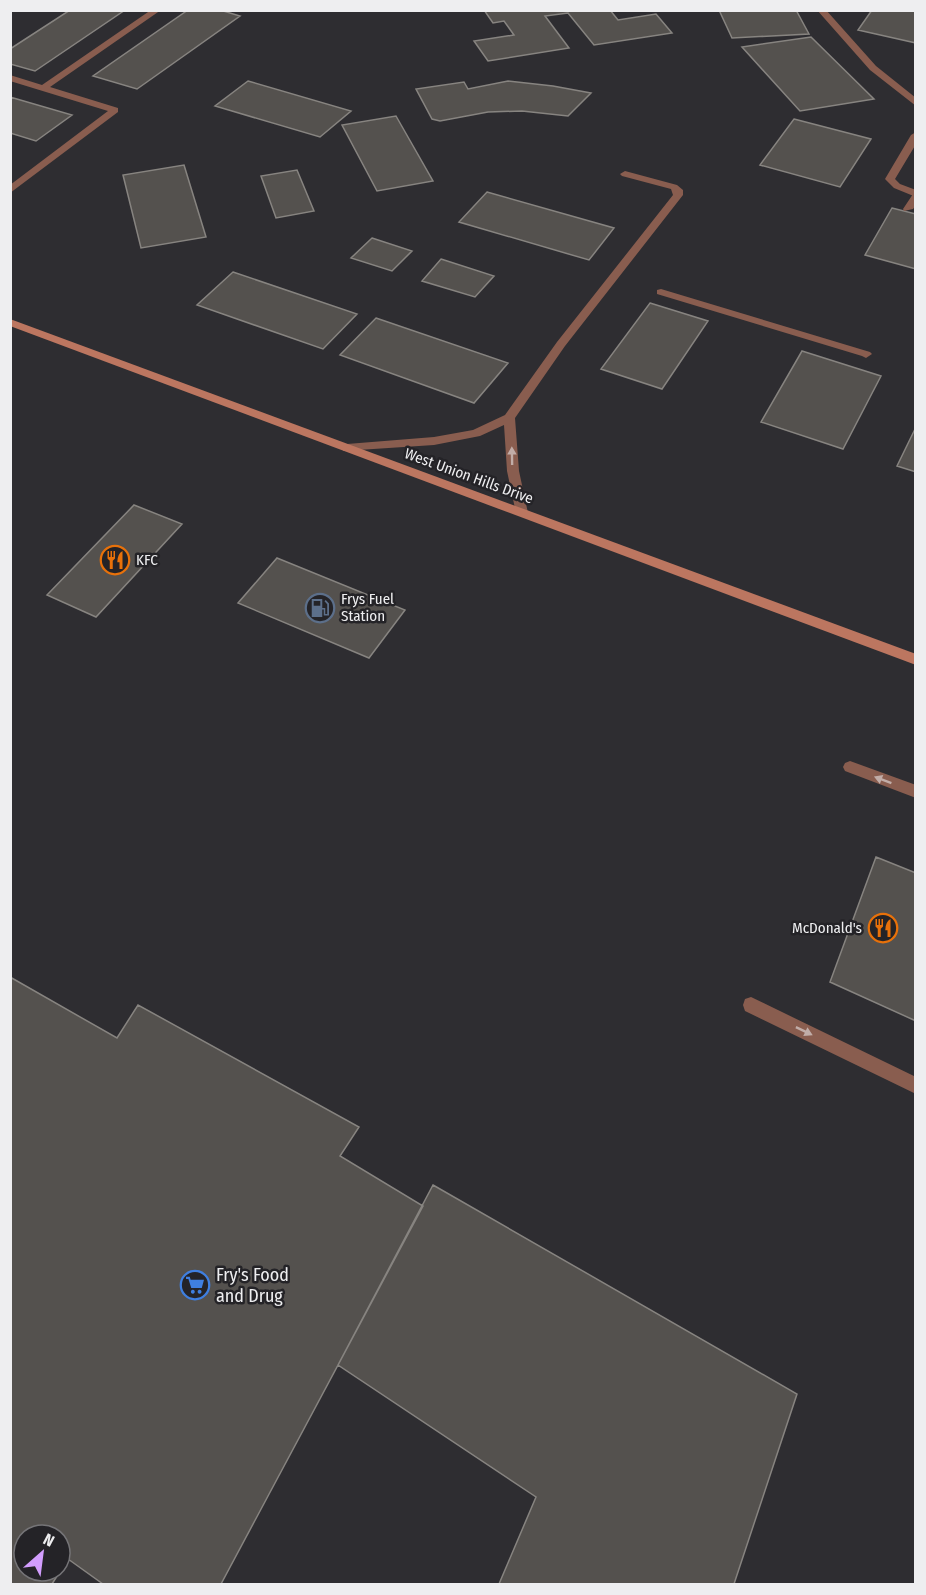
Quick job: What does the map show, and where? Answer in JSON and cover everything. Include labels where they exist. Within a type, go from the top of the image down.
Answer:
[{"type":"main road","name":"West Union Hills Drive","points":[[10,322],[915,660]]},
{"type":"street","points":[[43,88],[157,10]]},
{"type":"street","points":[[822,10],[873,68],[915,103]]},
{"type":"street","points":[[10,78],[115,110],[10,190]]},
{"type":"street","points":[[908,209],[915,195],[897,186],[890,179],[915,135]]},
{"type":"street","points":[[347,448],[434,441],[476,433],[509,418],[561,344],[678,195],[678,190],[674,187],[625,174]]},
{"type":"street","points":[[661,292],[866,354]]},
{"type":"street","points":[[509,418],[513,471],[522,513]]},
{"type":"street","points":[[850,767],[915,792]]},
{"type":"street","points":[[751,1005],[915,1086]]},
{"type":"building","points":[[70,10],[125,10],[35,71],[10,64],[10,49]]},
{"type":"building","points":[[188,10],[220,10],[240,16],[137,89],[93,76]]},
{"type":"building","points":[[484,10],[610,10],[618,20],[656,14],[672,33],[594,45],[568,13],[545,16],[569,48],[488,61],[474,41],[514,35],[504,21],[493,23]]},
{"type":"building","points":[[719,10],[796,10],[809,34],[732,38]]},
{"type":"building","points":[[872,10],[916,10],[916,43],[858,30]]},
{"type":"building","points":[[811,37],[874,99],[800,111],[742,47]]},
{"type":"building","points":[[248,81],[351,111],[320,137],[215,106]]},
{"type":"building","points":[[508,81],[591,93],[568,116],[522,111],[488,112],[440,121],[432,119],[416,89],[464,82],[468,89]]},
{"type":"building","points":[[10,97],[72,115],[36,141],[10,133]]},
{"type":"building","points":[[396,116],[433,181],[377,191],[342,125]]},
{"type":"building","points":[[794,119],[871,139],[840,187],[760,165]]},
{"type":"building","points":[[184,165],[206,237],[141,248],[123,175]]},
{"type":"building","points":[[297,170],[314,211],[276,218],[261,176]]},
{"type":"building","points":[[487,192],[614,228],[589,260],[459,222]]},
{"type":"building","points":[[892,208],[916,214],[916,269],[865,255]]},
{"type":"building","points":[[372,238],[412,251],[392,271],[351,258]]},
{"type":"building","points":[[441,259],[494,276],[475,297],[422,281]]},
{"type":"building","points":[[233,272],[357,314],[323,349],[197,305]]},
{"type":"building","points":[[650,303],[708,321],[662,389],[601,369]]},
{"type":"building","points":[[376,318],[508,363],[474,403],[340,355]]},
{"type":"building","points":[[802,351],[881,376],[843,449],[761,422]]},
{"type":"building","points":[[916,427],[916,472],[897,466]]},
{"type":"building","name":"KFC","points":[[134,505],[182,524],[96,617],[47,595]]},
{"type":"building","points":[[277,558],[405,610],[369,658],[238,603]]},
{"type":"building","name":"McDonald's","points":[[876,857],[916,873],[916,1021],[830,982]]},
{"type":"building","name":"Fry's Food and Drug","points":[[10,977],[117,1038],[138,1005],[359,1127],[340,1156],[423,1206],[221,1584],[103,1584],[72,1562],[72,1523],[12,1523],[12,1583],[52,1584],[10,1584]]},
{"type":"building","points":[[433,1185],[797,1394],[734,1584],[499,1584],[536,1497],[338,1365]]},
{"type":"place","name":"KFC","points":[[115,560]]},
{"type":"place","name":"Frys Fuel Station","points":[[320,608]]},
{"type":"place","name":"McDonald's","points":[[883,928]]},
{"type":"place","name":"Fry's Food and Drug","points":[[195,1285]]}]
